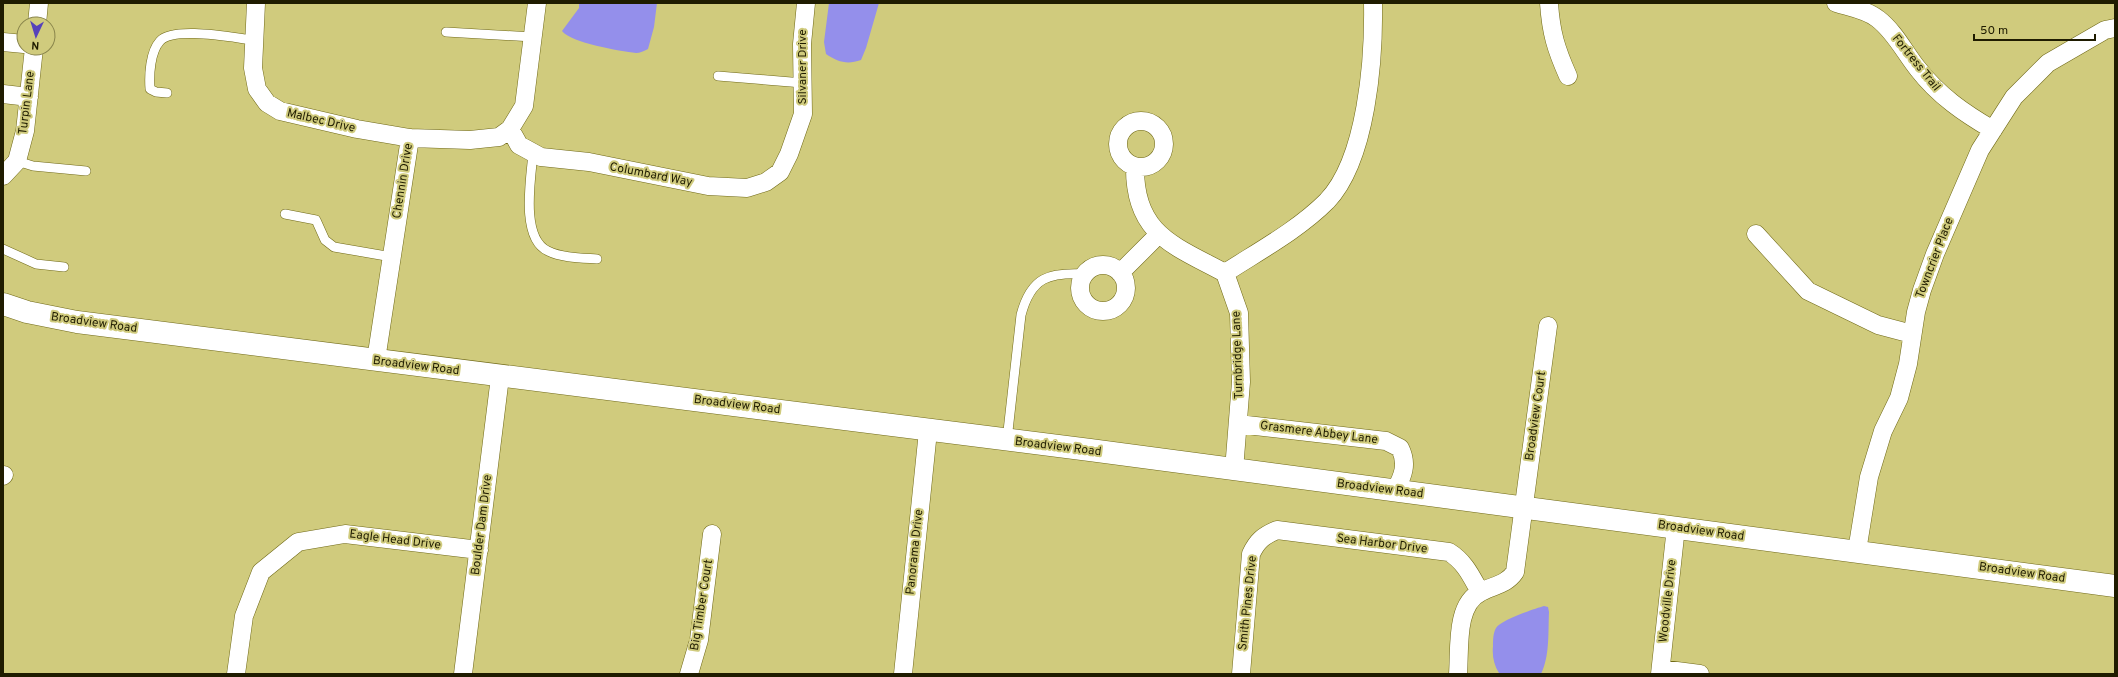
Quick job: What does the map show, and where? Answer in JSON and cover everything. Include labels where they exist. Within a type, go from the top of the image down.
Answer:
[{"type":"street","points":[[38,16],[39,3]]},
{"type":"street","name":"Malbec Drive","points":[[256,3],[252,68],[257,89],[267,103],[280,111],[357,129],[410,138]]},
{"type":"street","points":[[510,129],[524,106],[537,3]]},
{"type":"street","name":"Silvaner Drive","points":[[789,154],[803,114],[802,44],[806,3]]},
{"type":"street","points":[[1136,166],[1137,196],[1148,221],[1158,235],[1183,251],[1225,273],[1311,215],[1328,200],[1344,176],[1358,141],[1368,92],[1373,3]]},
{"type":"street","points":[[1549,3],[1551,29],[1557,51],[1568,76]]},
{"type":"street","name":"Fortress Trail","points":[[1836,3],[1862,11],[1878,19],[1940,94],[1966,114],[1993,130]]},
{"type":"street","name":"Towncrier Place","points":[[1857,551],[1869,477],[1884,431],[1899,398],[1908,364],[1912,334],[1922,290],[1935,254],[1980,150],[2014,96],[2048,63],[2104,30],[2115,28]]},
{"type":"street","points":[[3,42],[16,43]]},
{"type":"street","name":"Turpin Lane","points":[[3,176],[17,161],[25,131],[33,56]]},
{"type":"street","points":[[3,94],[28,97]]},
{"type":"street","name":"Chennin Drive","points":[[376,360],[410,138],[470,140],[499,137],[510,129]]},
{"type":"street","name":"Columbard Way","points":[[510,129],[519,145],[541,157],[589,162],[708,186],[742,188],[766,182],[780,172],[789,154]]},
{"type":"street","points":[[1756,234],[1808,291],[1878,325],[1912,334]]},
{"type":"street","points":[[1120,273],[1158,235]]},
{"type":"street","points":[[1101,265],[1112,267],[1120,273],[1126,286],[1125,296],[1116,308],[1107,311],[1094,308],[1084,300],[1080,290],[1081,281],[1085,274],[1093,268],[1101,265]]},
{"type":"street","name":"Turnbridge Lane","points":[[1225,273],[1239,313],[1240,382],[1234,470]]},
{"type":"street","name":"Broadview Road","points":[[3,304],[27,312],[77,322],[500,377],[753,407],[928,431],[1524,507],[2115,586]]},
{"type":"street","name":"Broadview Court","points":[[1480,592],[1510,580],[1515,572],[1548,326]]},
{"type":"street","name":"Boulder Dam Drive","points":[[463,674],[500,377]]},
{"type":"street","name":"Grasmere Abbey Lane","points":[[1238,424],[1386,441],[1400,448],[1405,457],[1402,479],[1395,491]]},
{"type":"street","name":"Panorama Drive","points":[[903,674],[928,431]]},
{"type":"street","name":"Woodville Drive","points":[[1661,671],[1676,527]]},
{"type":"street","name":"Sea Harbor Drive","points":[[1264,536],[1277,530],[1449,552],[1459,559],[1465,566],[1480,592]]},
{"type":"street","name":"Eagle Head Drive","points":[[236,674],[244,616],[261,572],[298,542],[345,534],[479,550]]},
{"type":"street","name":"Big Timber Court","points":[[689,674],[699,640],[712,534]]},
{"type":"street","name":"Smith Pines Drive","points":[[1241,674],[1251,554],[1257,543],[1264,536]]},
{"type":"street","points":[[1458,674],[1463,615],[1468,602],[1480,592]]},
{"type":"street","points":[[1661,671],[1700,674]]},
{"type":"lane","points":[[446,32],[533,37]]},
{"type":"lane","points":[[167,93],[156,92],[150,89],[154,53],[161,40],[171,35],[184,33],[254,40]]},
{"type":"lane","points":[[718,76],[803,83]]},
{"type":"lane","points":[[533,153],[529,198],[532,233],[537,242],[548,251],[568,256],[597,259]]},
{"type":"lane","points":[[17,161],[33,166],[86,171]]},
{"type":"lane","points":[[285,214],[316,220],[325,240],[334,247],[392,257]]},
{"type":"lane","points":[[3,249],[36,264],[64,266]]},
{"type":"lane","points":[[1007,440],[1021,315],[1026,297],[1036,283],[1045,278],[1068,273],[1085,274]]},
{"type":"shaded area","points":[[579,3],[657,3],[654,27],[648,49],[636,53],[596,46],[567,35],[562,31],[579,8]]},
{"type":"shaded area","points":[[829,3],[879,3],[861,60],[856,62],[843,62],[826,54],[824,42]]},
{"type":"shaded area","points":[[1544,606],[1548,607],[1549,612],[1548,636],[1546,660],[1541,674],[1499,673],[1495,664],[1493,653],[1493,637],[1496,628],[1511,618]]}]
